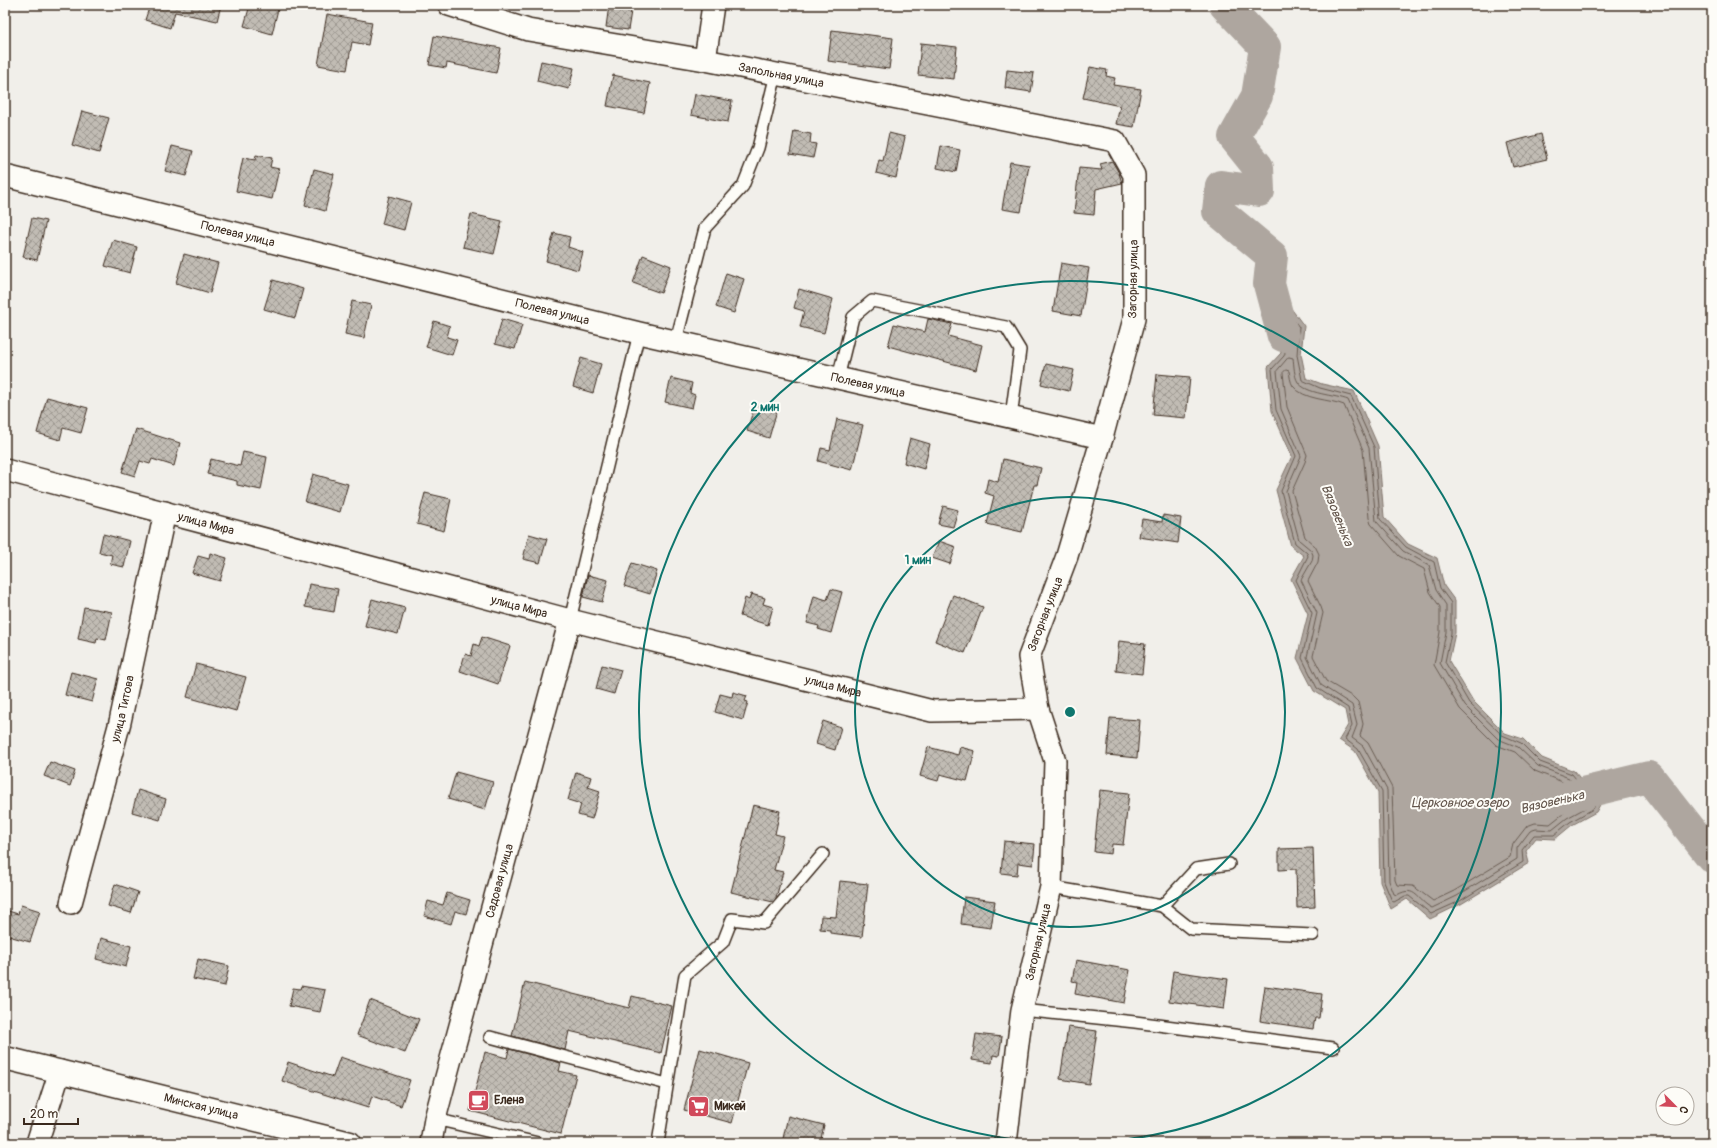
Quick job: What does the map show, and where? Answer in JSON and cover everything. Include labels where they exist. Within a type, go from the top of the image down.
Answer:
[{"type":"main road","name":"Минская улица","points":[[5,1058],[350,1143]]},
{"type":"street","name":"Запольная улица","points":[[449,5],[528,30],[705,60],[1115,141]]},
{"type":"street","points":[[705,60],[713,5]]},
{"type":"street","name":"Загорная улица","points":[[1006,1143],[1022,1010],[1052,887],[1055,761],[1038,709],[1029,657],[1067,556],[1102,438],[1134,319],[1134,175],[1115,141]]},
{"type":"street","name":"Полевая улица","points":[[5,176],[676,341],[1102,438]]},
{"type":"street","name":"улица Мира","points":[[5,470],[570,620],[932,711],[1038,709]]},
{"type":"street","name":"улица Титова","points":[[71,903],[120,722],[165,512]]},
{"type":"street","name":"Садовая улица","points":[[431,1143],[435,1119],[570,620]]},
{"type":"street","points":[[37,1143],[60,1071]]},
{"type":"lane","points":[[676,341],[705,228],[744,186],[758,148],[776,74]]},
{"type":"lane","points":[[838,378],[853,317],[872,301],[1006,328],[1020,350],[1011,417]]},
{"type":"lane","points":[[570,620],[639,332]]},
{"type":"lane","points":[[658,1143],[685,976],[723,942],[732,919],[764,924],[823,854]]},
{"type":"lane","points":[[1162,906],[1196,869],[1229,864]]},
{"type":"lane","points":[[1052,887],[1162,906],[1191,929],[1312,935]]},
{"type":"lane","points":[[1022,1010],[1135,1022],[1333,1048]]},
{"type":"lane","points":[[490,1037],[667,1084]]},
{"type":"lane","points":[[435,1119],[538,1143]]},
{"type":"water","name":"Церковное озеро","points":[[1279,292],[1304,326],[1301,354],[1306,378],[1322,384],[1354,391],[1378,446],[1384,517],[1408,544],[1437,558],[1444,586],[1455,601],[1455,633],[1449,661],[1473,701],[1505,733],[1523,739],[1542,758],[1574,771],[1601,803],[1596,812],[1572,825],[1555,839],[1536,838],[1526,851],[1529,863],[1461,904],[1430,919],[1407,899],[1391,909],[1380,882],[1378,792],[1355,751],[1339,740],[1348,725],[1345,710],[1314,691],[1297,658],[1308,614],[1291,579],[1304,556],[1291,546],[1276,490],[1292,456],[1272,411],[1268,367],[1281,353],[1265,296]]},
{"type":"building","points":[[150,5],[221,5],[217,21],[175,12],[170,28],[145,20]]},
{"type":"building","points":[[250,5],[279,5],[272,34],[244,26]]},
{"type":"building","points":[[609,5],[632,5],[628,30],[606,27]]},
{"type":"building","points":[[327,14],[372,22],[368,45],[352,42],[347,70],[318,65]]},
{"type":"building","points":[[832,30],[893,38],[889,69],[828,61]]},
{"type":"building","points":[[434,36],[501,48],[496,73],[447,63],[446,68],[429,65]]},
{"type":"building","points":[[921,43],[957,47],[954,79],[918,75]]},
{"type":"building","points":[[541,61],[574,68],[569,89],[537,81]]},
{"type":"building","points":[[1090,67],[1107,70],[1106,76],[1115,78],[1113,85],[1141,89],[1134,127],[1116,124],[1120,106],[1083,98]]},
{"type":"building","points":[[1007,70],[1034,73],[1031,92],[1005,88]]},
{"type":"building","points":[[613,75],[650,83],[644,113],[607,106]]},
{"type":"building","points":[[695,94],[732,101],[728,122],[691,115]]},
{"type":"building","points":[[82,111],[109,118],[99,153],[72,145]]},
{"type":"building","points":[[794,131],[811,134],[810,143],[816,144],[813,158],[790,154]]},
{"type":"building","points":[[889,133],[905,137],[896,178],[876,173],[879,160],[883,161]]},
{"type":"building","points":[[1541,134],[1547,159],[1513,167],[1507,143]]},
{"type":"building","points":[[172,146],[193,151],[186,176],[165,171]]},
{"type":"building","points":[[941,146],[960,150],[956,172],[937,168]]},
{"type":"building","points":[[256,155],[272,158],[270,167],[279,169],[272,199],[236,191],[243,158],[255,160]]},
{"type":"building","points":[[1112,161],[1119,173],[1122,183],[1096,189],[1094,215],[1074,213],[1079,168],[1102,170],[1100,164]]},
{"type":"building","points":[[1010,162],[1029,165],[1021,212],[1002,209]]},
{"type":"building","points":[[314,169],[334,174],[325,211],[305,205]]},
{"type":"building","points":[[389,196],[411,202],[404,230],[382,224]]},
{"type":"building","points":[[471,214],[502,221],[494,254],[463,247]]},
{"type":"building","points":[[32,218],[46,221],[37,260],[23,257]]},
{"type":"building","points":[[554,233],[570,237],[568,247],[583,252],[578,270],[546,261]]},
{"type":"building","points":[[113,240],[137,247],[130,273],[105,266]]},
{"type":"building","points":[[184,254],[218,263],[210,293],[176,283]]},
{"type":"building","points":[[643,255],[671,266],[661,293],[633,283]]},
{"type":"building","points":[[1061,263],[1089,268],[1081,316],[1053,311]]},
{"type":"building","points":[[726,273],[744,279],[734,313],[716,307]]},
{"type":"building","points":[[273,280],[303,289],[295,318],[264,309]]},
{"type":"building","points":[[799,289],[833,299],[824,333],[800,327],[804,311],[794,308]]},
{"type":"building","points":[[352,301],[371,305],[364,338],[345,334]]},
{"type":"building","points":[[502,319],[522,325],[515,349],[495,344]]},
{"type":"building","points":[[928,319],[952,324],[948,336],[982,345],[976,370],[888,346],[894,324],[925,332]]},
{"type":"building","points":[[434,321],[450,326],[447,337],[457,340],[452,355],[426,347]]},
{"type":"building","points":[[581,358],[601,364],[593,393],[573,387]]},
{"type":"building","points":[[1046,364],[1074,370],[1069,391],[1041,384]]},
{"type":"building","points":[[1157,374],[1190,377],[1186,418],[1153,415]]},
{"type":"building","points":[[671,378],[692,383],[690,393],[695,395],[692,408],[665,402]]},
{"type":"building","points":[[47,397],[88,408],[81,433],[63,428],[60,440],[37,433]]},
{"type":"building","points":[[755,404],[777,410],[769,438],[747,431]]},
{"type":"building","points":[[837,419],[863,425],[852,470],[818,461],[821,448],[830,450]]},
{"type":"building","points":[[136,429],[180,443],[174,466],[152,459],[150,464],[140,461],[135,476],[122,472]]},
{"type":"building","points":[[910,438],[930,444],[924,469],[904,463]]},
{"type":"building","points":[[243,452],[267,457],[261,490],[237,485],[237,481],[207,474],[211,459],[240,466]]},
{"type":"building","points":[[1003,459],[1041,468],[1037,485],[1034,485],[1022,532],[987,524],[994,496],[985,493],[988,479],[998,482]]},
{"type":"building","points":[[313,474],[348,484],[340,512],[305,502]]},
{"type":"building","points":[[425,493],[451,499],[444,531],[417,524]]},
{"type":"building","points":[[943,506],[958,510],[953,527],[938,524]]},
{"type":"building","points":[[1163,515],[1181,518],[1178,543],[1139,537],[1142,519],[1162,522]]},
{"type":"building","points":[[103,534],[130,541],[124,567],[110,564],[112,555],[99,552]]},
{"type":"building","points":[[529,534],[547,539],[540,563],[523,559]]},
{"type":"building","points":[[939,541],[956,547],[950,564],[932,558]]},
{"type":"building","points":[[210,553],[227,558],[220,581],[192,573],[198,556],[209,559]]},
{"type":"building","points":[[632,563],[657,571],[650,594],[624,586]]},
{"type":"building","points":[[588,575],[608,580],[602,602],[583,597]]},
{"type":"building","points":[[309,584],[338,589],[334,612],[305,607]]},
{"type":"building","points":[[831,589],[842,592],[831,633],[818,629],[819,626],[807,623],[814,596],[827,600]]},
{"type":"building","points":[[751,594],[765,598],[763,604],[773,607],[768,625],[740,616],[745,598],[749,600]]},
{"type":"building","points":[[953,595],[983,607],[965,653],[935,641]]},
{"type":"building","points":[[372,599],[405,608],[398,634],[365,626]]},
{"type":"building","points":[[84,607],[112,612],[106,640],[97,638],[96,643],[78,639]]},
{"type":"building","points":[[482,637],[510,646],[498,684],[460,671],[465,654],[471,656],[474,644],[479,646]]},
{"type":"building","points":[[1119,641],[1145,644],[1142,674],[1116,671]]},
{"type":"building","points":[[196,664],[246,677],[236,711],[187,697]]},
{"type":"building","points":[[602,665],[621,670],[614,694],[596,689]]},
{"type":"building","points":[[71,672],[98,679],[92,702],[65,695]]},
{"type":"building","points":[[733,692],[747,696],[745,701],[748,702],[743,720],[715,712],[720,694],[732,697]]},
{"type":"building","points":[[1110,718],[1140,720],[1137,758],[1107,755]]},
{"type":"building","points":[[823,721],[841,727],[835,750],[816,744]]},
{"type":"building","points":[[928,747],[958,755],[960,747],[975,751],[967,781],[940,774],[938,781],[920,776]]},
{"type":"building","points":[[50,762],[75,771],[70,786],[44,776]]},
{"type":"building","points":[[456,772],[493,782],[485,810],[448,799]]},
{"type":"building","points":[[576,772],[591,777],[588,787],[600,791],[592,819],[578,815],[581,804],[568,800]]},
{"type":"building","points":[[138,790],[166,799],[160,820],[132,812]]},
{"type":"building","points":[[1100,790],[1129,793],[1123,845],[1112,844],[1111,854],[1094,852]]},
{"type":"building","points":[[753,805],[780,811],[775,834],[783,836],[774,870],[783,872],[776,898],[773,902],[731,892]]},
{"type":"building","points":[[1004,841],[1035,844],[1033,865],[1018,863],[1017,875],[1001,873]]},
{"type":"building","points":[[1313,848],[1315,907],[1297,908],[1296,869],[1279,870],[1279,849]]},
{"type":"building","points":[[840,881],[868,884],[862,937],[830,933],[830,930],[820,929],[821,916],[836,917]]},
{"type":"building","points":[[115,884],[138,892],[131,913],[108,906]]},
{"type":"building","points":[[447,893],[470,900],[466,914],[455,911],[451,924],[424,916],[428,901],[443,905]]},
{"type":"building","points":[[964,897],[995,901],[991,928],[961,924]]},
{"type":"building","points":[[21,905],[40,911],[30,942],[5,935],[5,910],[18,914]]},
{"type":"building","points":[[101,938],[131,946],[126,967],[96,959]]},
{"type":"building","points":[[198,959],[229,966],[225,986],[193,979]]},
{"type":"building","points":[[1076,960],[1130,970],[1124,1003],[1075,994],[1077,982],[1072,981]]},
{"type":"building","points":[[1173,971],[1228,979],[1224,1009],[1169,1001]]},
{"type":"building","points":[[525,982],[629,1008],[632,996],[672,1006],[661,1053],[569,1031],[565,1050],[512,1036]]},
{"type":"building","points":[[301,986],[325,990],[320,1012],[289,1006],[293,988],[300,989]]},
{"type":"building","points":[[1265,986],[1322,994],[1319,1018],[1315,1018],[1313,1029],[1260,1021]]},
{"type":"building","points":[[370,1000],[419,1019],[405,1053],[357,1035]]},
{"type":"building","points":[[1068,1027],[1097,1031],[1089,1084],[1060,1079]]},
{"type":"building","points":[[976,1034],[1002,1037],[999,1056],[993,1055],[992,1063],[972,1060]]},
{"type":"building","points":[[509,1049],[561,1063],[559,1071],[576,1075],[561,1134],[470,1111],[485,1052],[507,1058]]},
{"type":"building","points":[[700,1049],[748,1063],[732,1123],[684,1110]]},
{"type":"building","points":[[340,1057],[410,1080],[401,1106],[372,1096],[368,1108],[282,1081],[288,1062],[333,1077]]},
{"type":"building","points":[[788,1116],[824,1125],[820,1143],[782,1143]]},
{"type":"waterway","name":"Вязовенька","points":[[1225,5],[1265,47],[1257,96],[1234,137],[1258,167],[1259,191],[1221,186],[1218,211],[1272,256],[1269,284],[1283,336]]},
{"type":"waterway","name":"Вязовенька","points":[[1549,801],[1649,777],[1712,857]]},
{"type":"place","name":"Елена","points":[[479,1100]]},
{"type":"place","name":"Микей","points":[[698,1106]]}]
